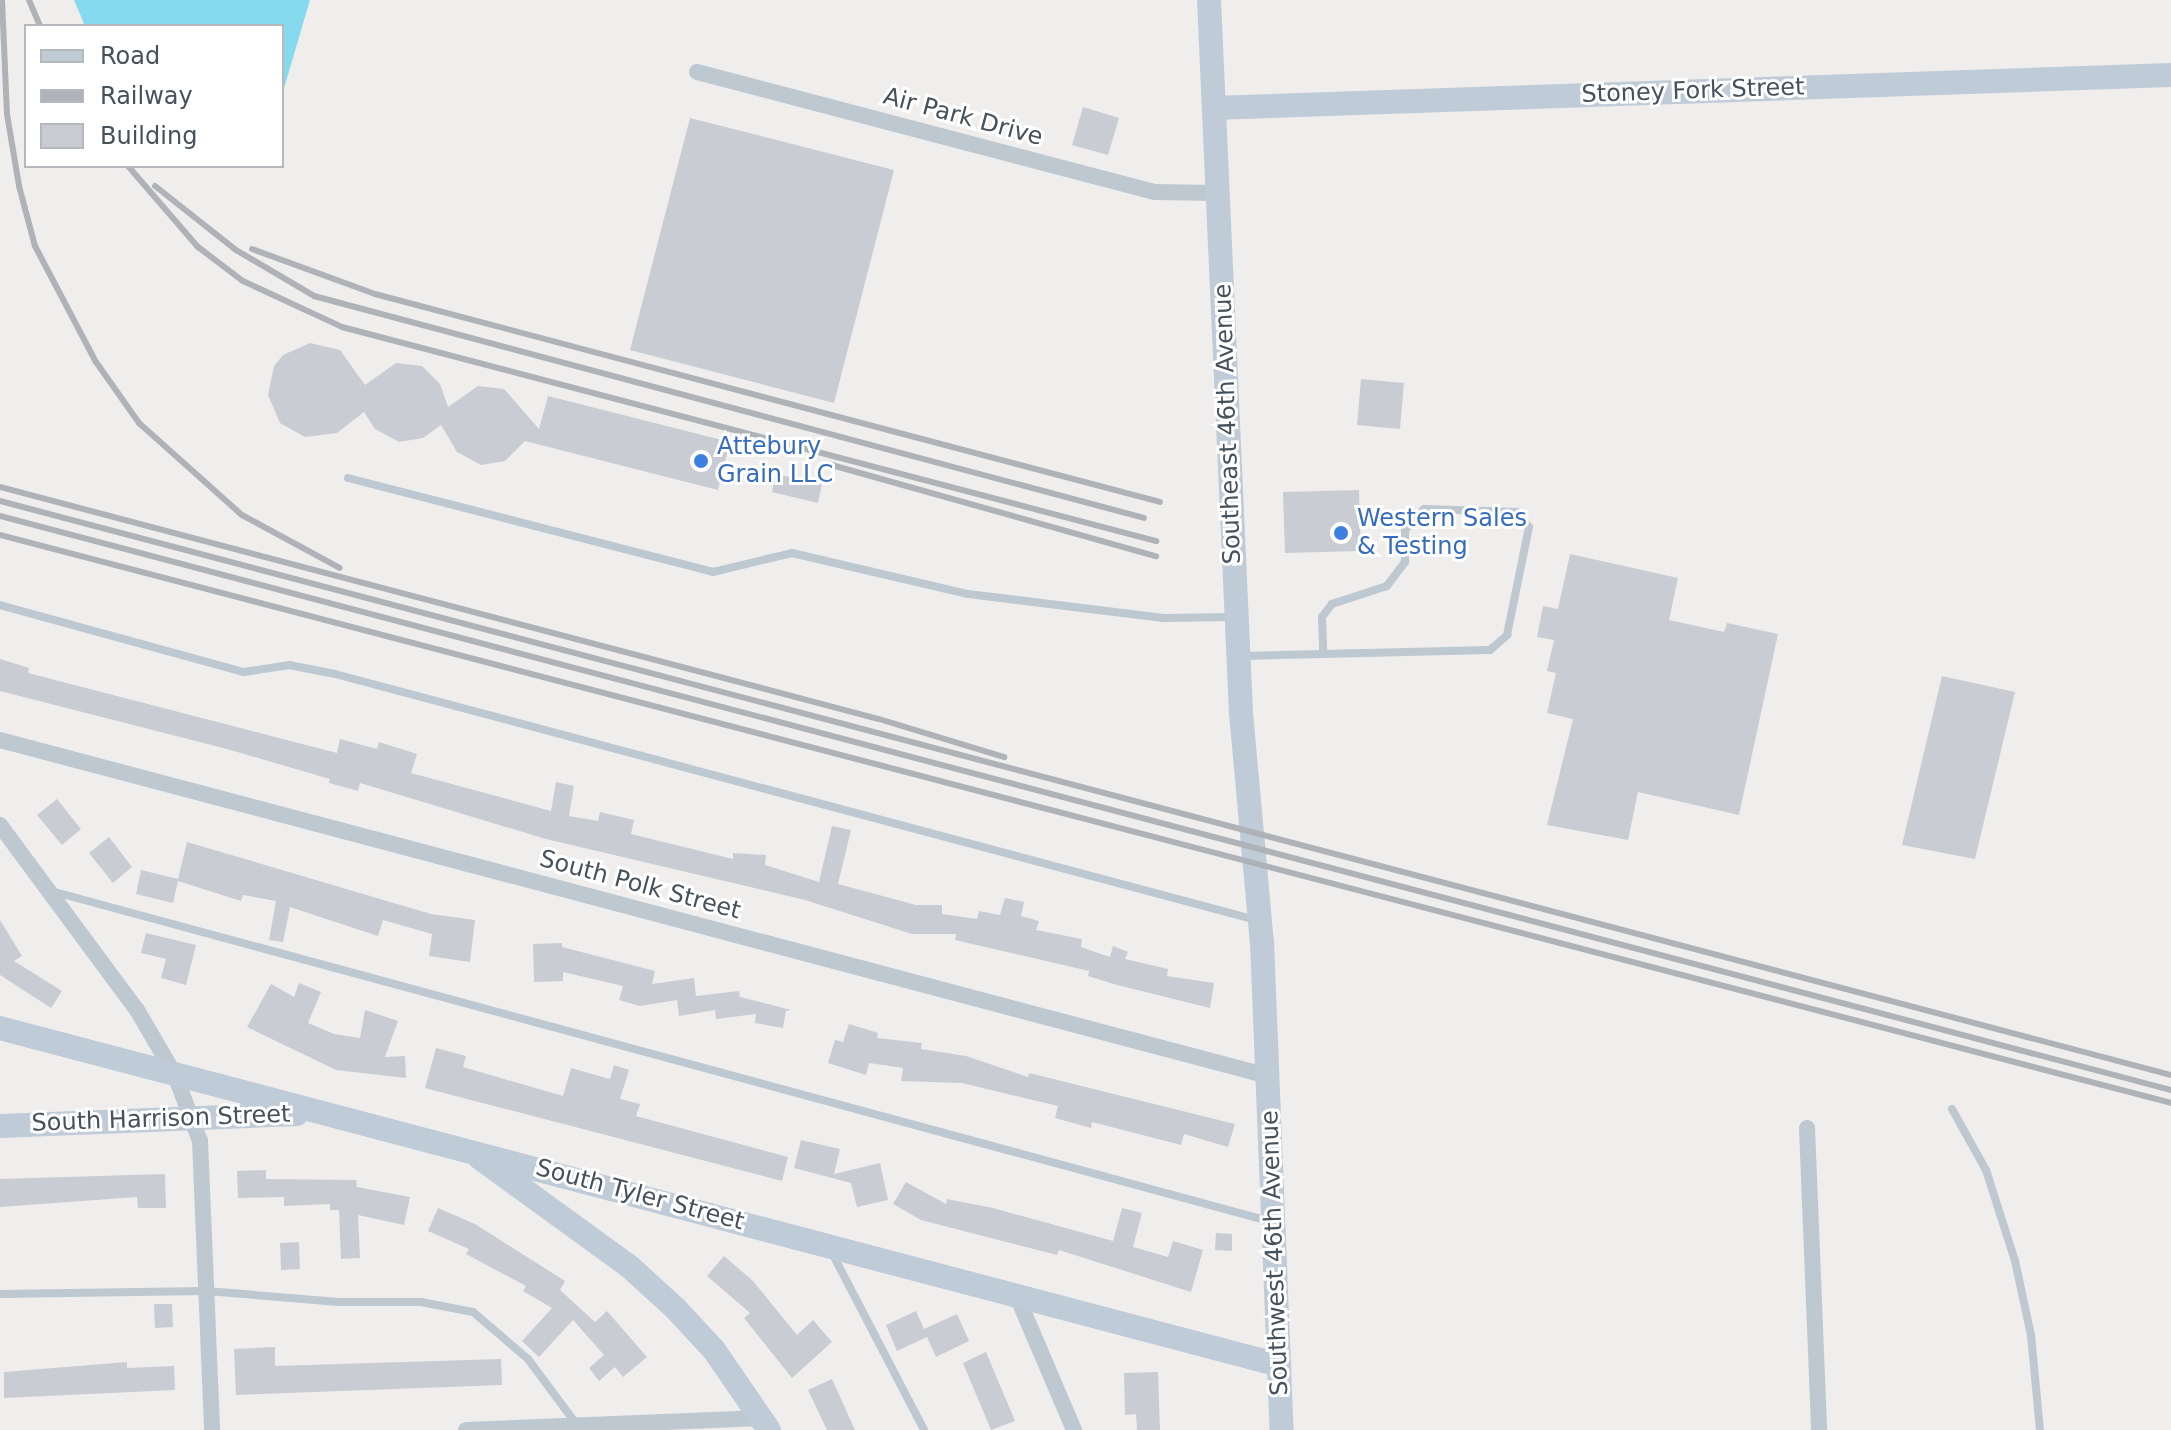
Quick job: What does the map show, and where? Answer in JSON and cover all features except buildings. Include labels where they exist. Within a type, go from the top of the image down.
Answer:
[{"type":"main road","name":"Southeast 46th Avenue","points":[[1209,0],[1238,656],[1261,921]]},
{"type":"main road","name":"Stoney Fork Street","points":[[1214,108],[2171,75]]},
{"type":"main road","name":"Southwest 46th Avenue","points":[[1261,921],[1282,1430]]},
{"type":"main road","name":"South Tyler Street","points":[[0,1028],[1279,1365]]},
{"type":"main road","name":"South Harrison Street","points":[[0,1126],[323,1113]]},
{"type":"main road","points":[[468,1150],[630,1267],[664,1298],[714,1350],[766,1424]]},
{"type":"street","name":"Air Park Drive","points":[[697,72],[1155,192],[1218,193]]},
{"type":"street","name":"South Polk Street","points":[[0,740],[1268,1076]]},
{"type":"street","points":[[0,825],[137,1010],[175,1075],[200,1141],[212,1430]]},
{"type":"street","points":[[1807,1128],[1819,1430]]},
{"type":"street","points":[[1016,1294],[1074,1430]]},
{"type":"street","points":[[466,1430],[578,1425],[766,1424]]},
{"type":"lane","points":[[348,478],[713,572],[792,553],[968,594],[1164,618],[1236,617]]},
{"type":"lane","points":[[1238,656],[1323,654],[1490,650],[1507,635],[1529,527],[1517,512],[1424,509],[1405,530],[1405,562],[1387,586],[1332,604],[1322,617],[1323,654]]},
{"type":"lane","points":[[0,605],[244,672],[289,665],[335,674],[1261,921]]},
{"type":"lane","points":[[48,891],[1274,1222]]},
{"type":"lane","points":[[1952,1109],[1986,1170],[2015,1261],[2031,1335],[2040,1430]]},
{"type":"lane","points":[[827,1244],[924,1430]]},
{"type":"lane","points":[[0,1294],[206,1291],[339,1302],[421,1302],[473,1312],[528,1359],[578,1425]]},
{"type":"water","points":[[74,0],[310,0],[284,88],[284,24],[84,24]]},
{"type":"railway","points":[[2,0],[7,114],[19,186],[35,246],[96,362],[139,423],[242,515],[340,568]]},
{"type":"railway","points":[[29,0],[39,24]]},
{"type":"railway","points":[[130,168],[198,247],[243,281],[342,327],[1156,541]]},
{"type":"railway","points":[[155,186],[236,250],[314,296],[1144,518]]},
{"type":"railway","points":[[252,249],[375,294],[1160,502]]},
{"type":"railway","points":[[828,464],[1156,556]]},
{"type":"railway","points":[[0,487],[879,719],[1004,757]]},
{"type":"railway","points":[[0,501],[2171,1075]]},
{"type":"railway","points":[[0,516],[2171,1090]]},
{"type":"railway","points":[[0,535],[2171,1103]]},
{"type":"place","name":"Attebury Grain LLC","points":[[701,461]]},
{"type":"place","name":"Western Sales & Testing","points":[[1341,533]]}]
